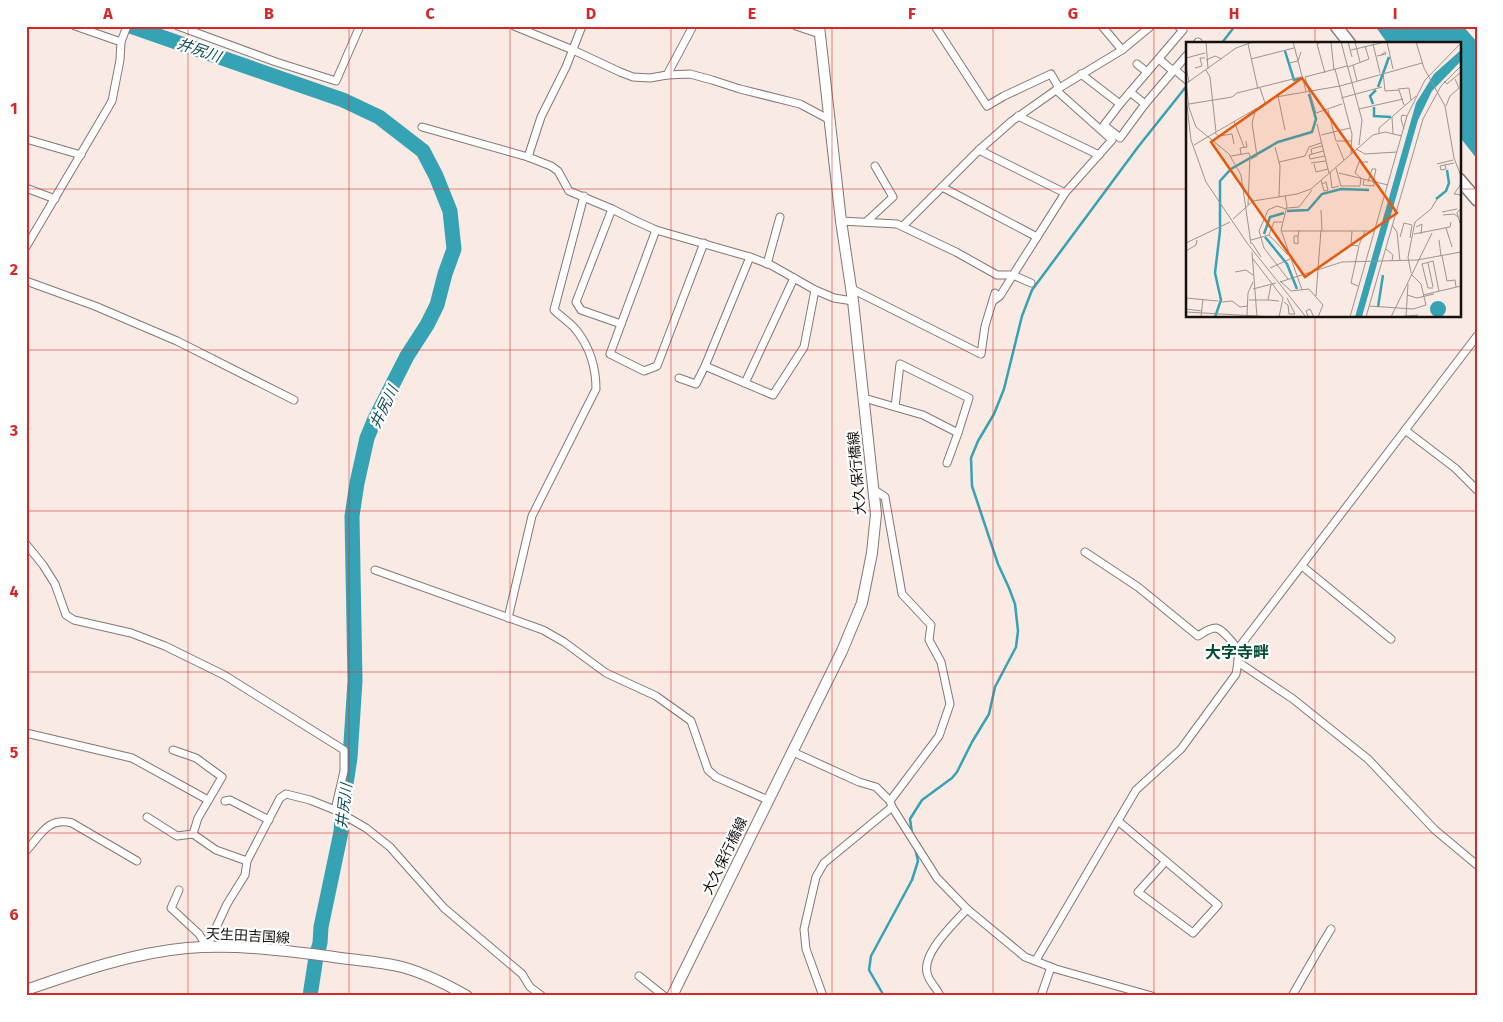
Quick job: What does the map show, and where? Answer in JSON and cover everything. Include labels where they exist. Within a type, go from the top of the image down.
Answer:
[{"type":"main road","points":[[1336,26],[1348,42]]},
{"type":"main road","name":"大久保行橋線","points":[[672,996],[842,652],[862,603],[872,553],[876,514],[854,301],[841,221],[819,30]]},
{"type":"main road","points":[[1460,180],[1477,200]]},
{"type":"main road","name":"天生田吉国線","points":[[26,990],[137,956],[187,948],[265,948],[401,967],[430,977],[467,996]]},
{"type":"street","points":[[75,26],[122,39]]},
{"type":"street","points":[[26,247],[112,101],[122,39],[127,26]]},
{"type":"street","points":[[178,26],[276,62],[336,81],[360,26]]},
{"type":"street","points":[[514,26],[633,77],[650,78],[690,74],[800,104],[830,120]]},
{"type":"street","points":[[528,157],[541,117],[566,67],[582,26]]},
{"type":"street","points":[[667,75],[693,26]]},
{"type":"street","points":[[796,26],[819,30]]},
{"type":"street","points":[[935,26],[987,106],[1051,74],[1058,89],[1112,140],[1065,193],[1000,296],[992,302]]},
{"type":"street","points":[[1102,26],[1122,50]]},
{"type":"street","points":[[904,226],[979,150],[1018,116],[1081,74],[1122,50],[1151,26]]},
{"type":"street","points":[[1178,26],[1182,30],[1104,125],[1120,138],[1145,104],[1186,56]]},
{"type":"street","points":[[1159,59],[1186,79]]},
{"type":"street","points":[[1137,64],[1147,72]]},
{"type":"street","points":[[1081,74],[1120,104]]},
{"type":"street","points":[[1130,92],[1145,104]]},
{"type":"street","points":[[1018,116],[1099,155]]},
{"type":"street","points":[[422,127],[528,157],[551,166],[558,171],[569,191],[612,208],[656,230],[750,257],[815,290],[834,298],[854,301]]},
{"type":"street","points":[[26,139],[81,155]]},
{"type":"street","points":[[979,150],[1065,193]]},
{"type":"street","points":[[866,222],[893,197],[875,166]]},
{"type":"street","points":[[26,188],[55,199]]},
{"type":"street","points":[[942,188],[1037,237]]},
{"type":"street","points":[[508,618],[532,516],[596,389],[596,376],[591,355],[576,330],[554,310],[584,196]]},
{"type":"street","points":[[612,208],[576,302],[581,310],[621,324]]},
{"type":"street","points":[[767,264],[780,217]]},
{"type":"street","points":[[841,221],[904,226],[997,275],[1013,275],[1031,283]]},
{"type":"street","points":[[656,230],[610,354],[644,370],[657,366],[704,243]]},
{"type":"street","points":[[679,378],[696,384],[750,257]]},
{"type":"street","points":[[745,383],[794,278]]},
{"type":"street","points":[[26,281],[94,306],[177,341],[294,400]]},
{"type":"street","points":[[852,289],[981,354],[985,326],[995,293]]},
{"type":"street","points":[[705,366],[773,394],[804,347],[815,290]]},
{"type":"street","points":[[1036,960],[1136,790],[1181,749],[1236,674],[1238,650],[1477,336]]},
{"type":"street","points":[[895,407],[900,364],[969,398],[946,463]]},
{"type":"street","points":[[864,398],[923,416],[958,433]]},
{"type":"street","points":[[1405,430],[1455,468],[1477,490]]},
{"type":"street","points":[[823,996],[806,949],[804,929],[816,877],[824,863],[891,804],[939,736],[950,704],[941,662],[928,640],[930,625],[902,594],[885,497],[873,489]]},
{"type":"street","points":[[26,544],[44,565],[55,584],[66,615],[74,620],[131,632],[166,646],[224,675],[344,750],[344,771],[336,810]]},
{"type":"street","points":[[1085,552],[1138,587],[1198,636],[1217,628],[1222,631],[1238,650]]},
{"type":"street","points":[[1302,566],[1391,638]]},
{"type":"street","points":[[375,570],[543,630],[564,642],[606,673],[663,701],[692,721],[708,770],[716,777],[768,800]]},
{"type":"street","points":[[1238,662],[1293,699],[1368,759],[1435,830],[1477,865]]},
{"type":"street","points":[[26,733],[132,758],[208,800]]},
{"type":"street","points":[[173,750],[196,758],[222,777],[198,818],[193,834]]},
{"type":"street","points":[[793,752],[859,782],[876,787],[891,804],[937,878],[967,909],[1024,957],[1051,967],[1152,996]]},
{"type":"street","points":[[206,948],[227,904],[245,874],[247,861],[280,798],[286,794],[310,800],[336,810],[366,828],[390,847],[444,908],[522,974],[530,987],[542,996]]},
{"type":"street","points":[[225,801],[230,800],[269,820]]},
{"type":"street","points":[[146,817],[177,836],[193,834],[216,850],[247,861]]},
{"type":"street","points":[[26,851],[52,822],[61,820],[72,822],[137,861]]},
{"type":"street","points":[[1118,821],[1166,861],[1218,905],[1192,933],[1138,892],[1166,861]]},
{"type":"street","points":[[179,890],[171,908],[199,934],[206,948]]},
{"type":"street","points":[[940,996],[937,987],[928,978],[927,960],[935,945],[967,909]]},
{"type":"street","points":[[1292,996],[1331,929]]},
{"type":"street","points":[[1041,996],[1051,967]]},
{"type":"street","points":[[639,976],[664,996]]},
{"type":"water","points":[[1375,26],[1463,26],[1477,42],[1477,159],[1460,137],[1460,42],[1387,42]]},
{"type":"waterway","name":"井尻川","points":[[130,26],[343,100],[379,117],[423,151],[436,176],[450,211],[454,249],[437,305],[427,325],[407,356],[374,421],[367,438],[357,483],[352,516],[355,681],[350,758],[343,803],[341,832],[321,927],[320,943],[310,996]]},
{"type":"waterway","points":[[1223,42],[1235,26]]},
{"type":"waterway","points":[[912,833],[910,819],[922,800],[952,778],[957,772],[989,714],[995,687],[1016,647],[1018,631],[1015,604],[998,564],[972,486],[971,458],[978,441],[994,414],[1004,389],[1022,316],[1032,290],[1138,147],[1185,88]]},
{"type":"waterway","points":[[884,996],[869,970],[871,956],[912,880],[918,861],[915,848]]},
{"type":"district","name":"大字寺畔","points":[[1237,652]]}]
